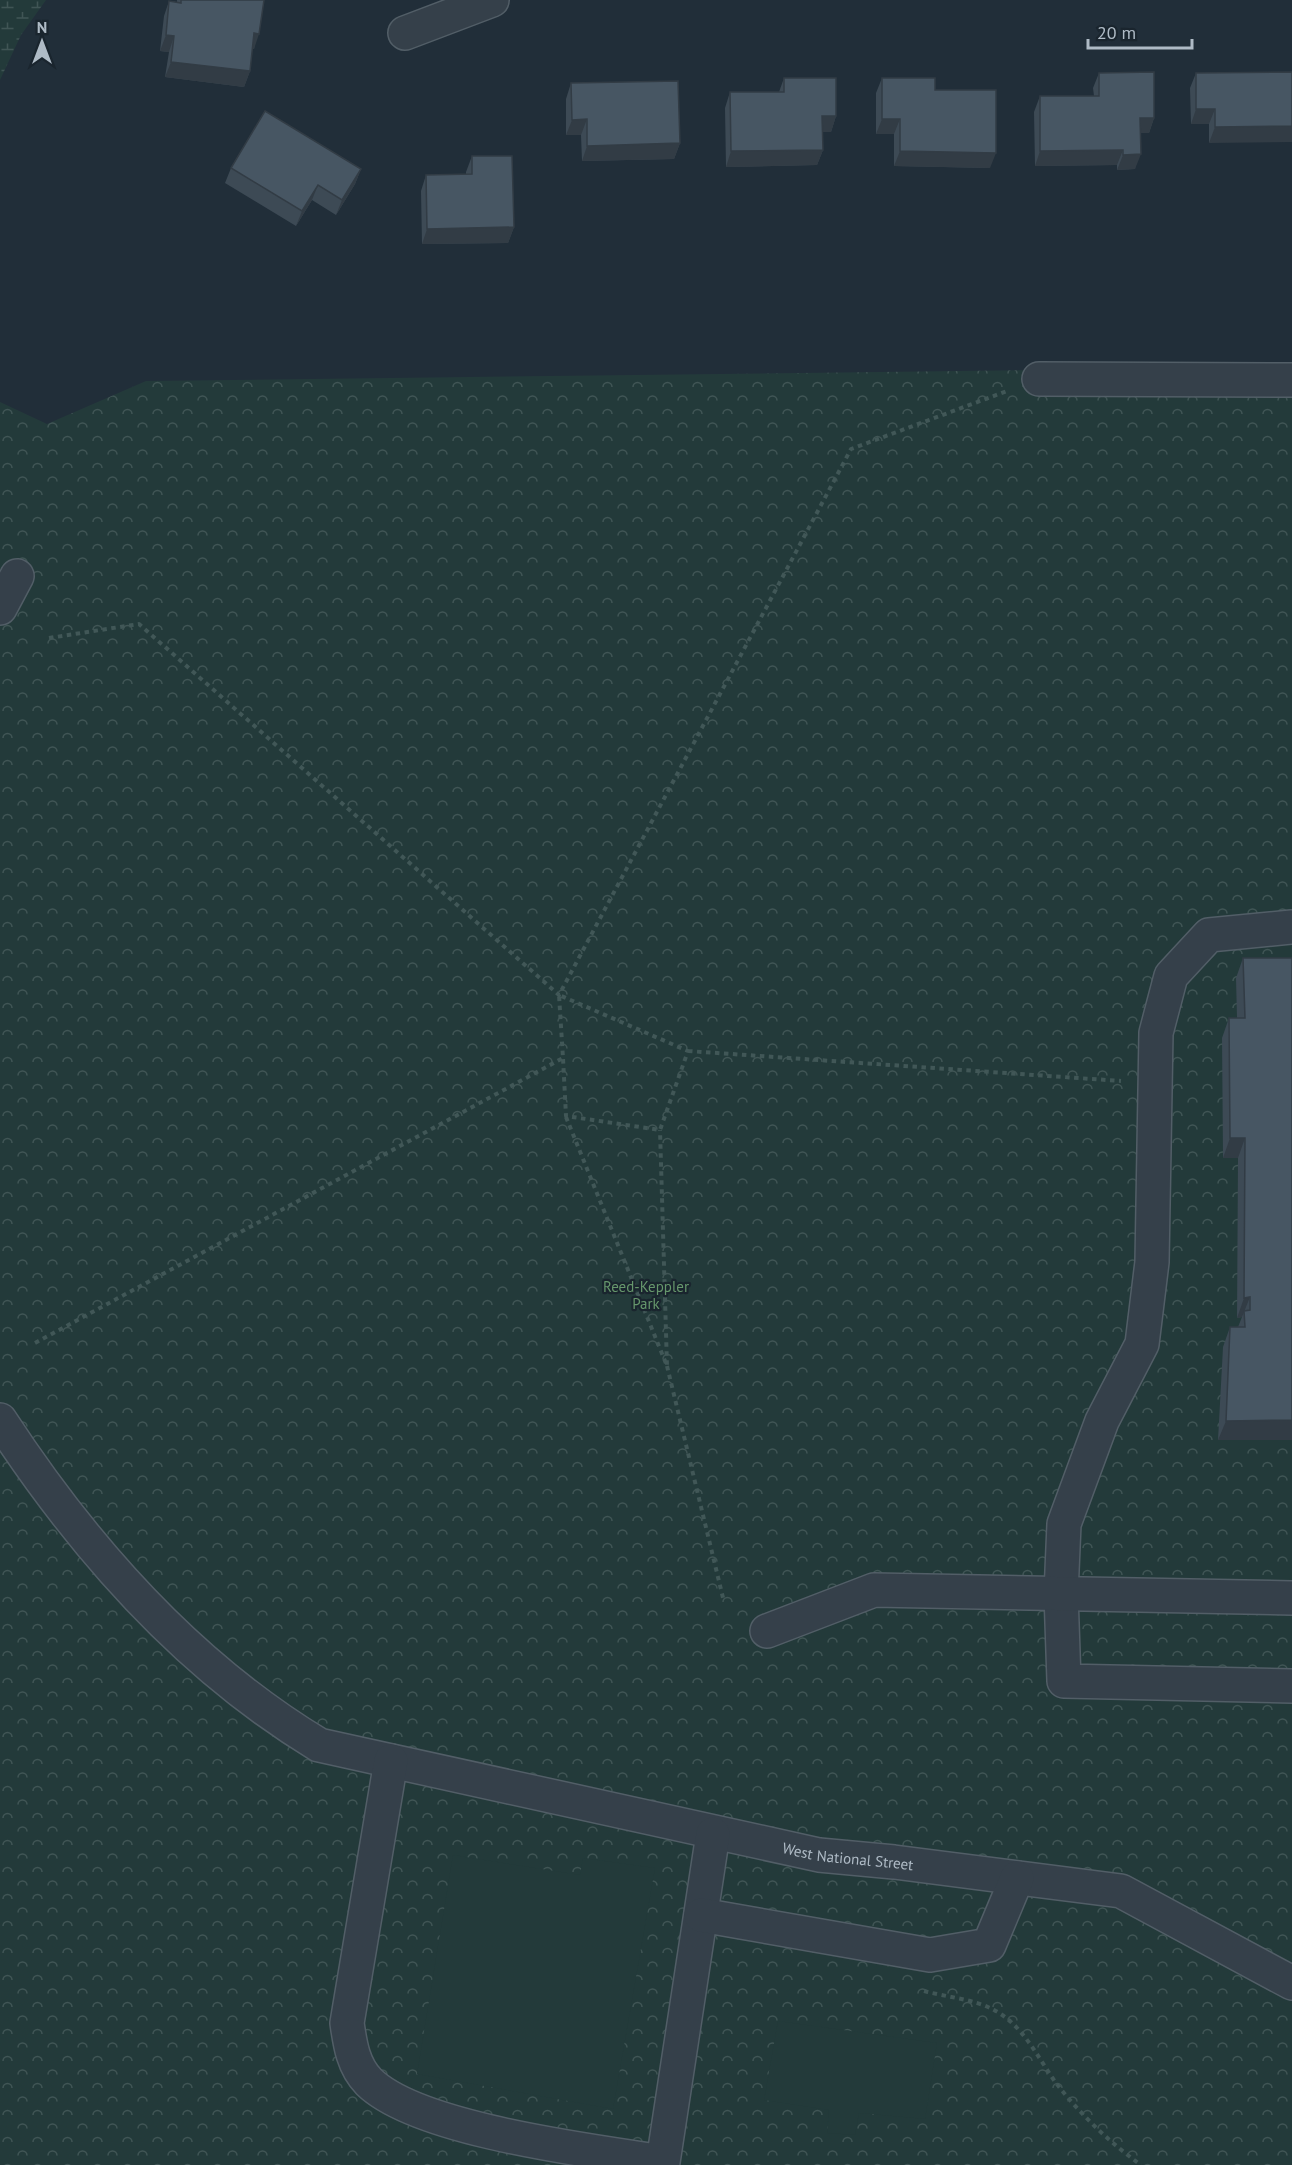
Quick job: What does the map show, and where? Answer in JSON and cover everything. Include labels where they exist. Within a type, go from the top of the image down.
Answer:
[{"type":"street","points":[[405,33],[492,0]]},
{"type":"street","points":[[1039,379],[1292,380]]},
{"type":"street","points":[[0,608],[17,576]]},
{"type":"street","points":[[1292,927],[1209,935],[1172,976],[1156,1033],[1152,1262],[1142,1344],[1102,1421],[1064,1524],[1061,1594],[1064,1681],[1292,1686]]},
{"type":"street","name":"West National Street","points":[[0,1420],[78,1528],[158,1620],[283,1723],[319,1745],[713,1834],[819,1855],[1121,1891],[1292,1983]]},
{"type":"street","points":[[767,1631],[874,1590],[1292,1598]]},
{"type":"street","points":[[391,1761],[347,2023],[352,2054],[369,2081],[396,2101],[436,2118],[565,2146],[663,2162],[713,1834]]},
{"type":"street","points":[[701,1915],[930,1955],[989,1945],[1017,1878]]},
{"type":"path","points":[[724,1602],[667,1366],[566,1116],[559,995],[851,449],[1039,379]]},
{"type":"path","points":[[49,638],[139,624],[559,995],[688,1051],[1131,1081]]},
{"type":"path","points":[[667,1366],[660,1130],[688,1051]]},
{"type":"path","points":[[35,1343],[563,1058]]},
{"type":"path","points":[[566,1116],[660,1130]]},
{"type":"path","points":[[915,1988],[983,2005],[1010,2022],[1022,2032],[1058,2085],[1104,2135],[1141,2165]]},
{"type":"green space","points":[[0,0],[46,0],[21,35],[0,80]]},
{"type":"green space","name":"Reed-Keppler Park","points":[[1292,367],[1292,2165],[0,2165],[0,402],[47,424],[146,381]]},
{"type":"green space","points":[[453,1855],[580,1875],[583,1858],[655,1868],[613,2109],[417,2074]]},
{"type":"green space","points":[[778,2021],[937,2043],[925,2119],[859,2113],[855,2135],[827,2133],[829,2110],[764,2100]]},
{"type":"building","points":[[181,0],[264,0],[259,34],[254,33],[250,71],[171,62],[174,36],[166,35],[169,1],[181,3]]},
{"type":"building","points":[[1154,72],[1154,118],[1140,118],[1141,154],[1123,155],[1123,150],[1040,151],[1040,96],[1099,96],[1099,73]]},
{"type":"building","points":[[1292,72],[1292,126],[1215,127],[1215,109],[1196,109],[1196,73]]},
{"type":"building","points":[[784,78],[836,78],[836,116],[822,116],[823,150],[731,151],[730,92],[784,92]]},
{"type":"building","points":[[882,78],[935,78],[935,90],[996,90],[996,153],[900,151],[900,119],[882,119]]},
{"type":"building","points":[[678,81],[680,143],[587,146],[587,119],[572,120],[571,83]]},
{"type":"building","points":[[265,111],[361,169],[342,200],[318,185],[302,211],[231,168]]},
{"type":"building","points":[[472,156],[512,156],[514,227],[427,229],[426,175],[472,174]]},
{"type":"building","points":[[1243,958],[1292,958],[1292,1420],[1226,1421],[1230,1327],[1245,1327],[1244,1311],[1250,1310],[1250,1297],[1244,1298],[1245,1138],[1230,1138],[1229,1018],[1245,1018]]}]
